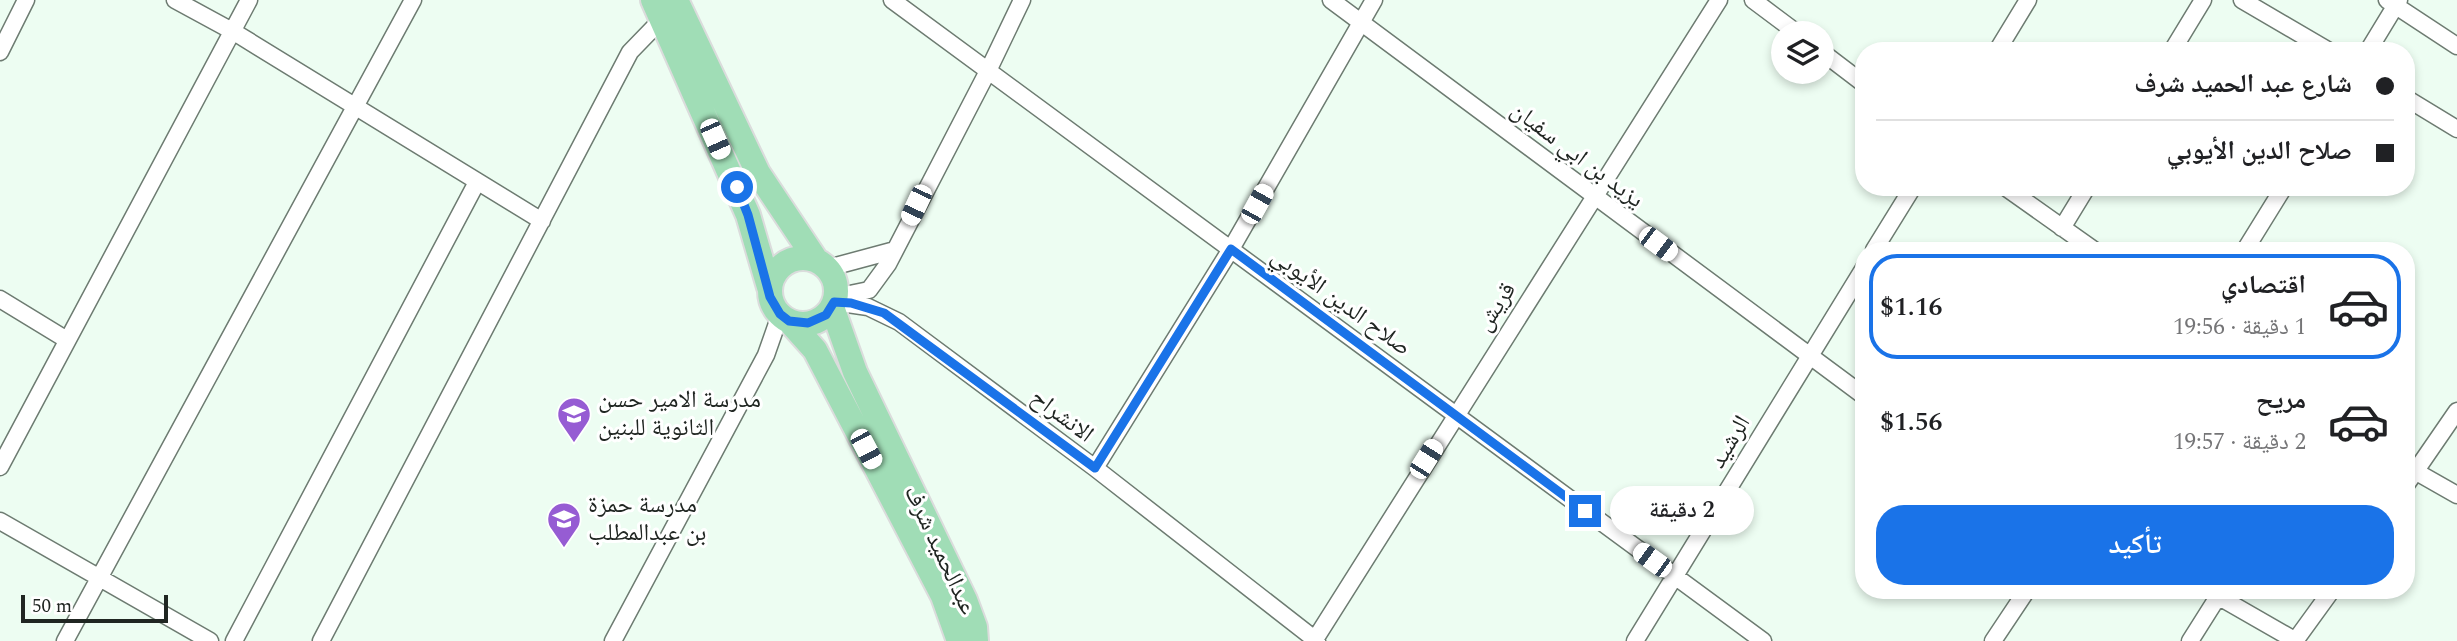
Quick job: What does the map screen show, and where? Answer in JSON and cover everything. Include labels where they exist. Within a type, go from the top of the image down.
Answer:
[{"type":"main road","points":[[663,6],[758,173],[835,281],[834,302],[818,320],[799,324],[784,318],[773,307],[748,215],[663,6]]},
{"type":"main road","points":[[769,287],[772,277],[786,261],[796,258],[822,264]]},
{"type":"main road","name":"عبدالحميد شرف","points":[[834,302],[855,372],[965,600],[976,641]]},
{"type":"main road","name":"عبدالحميد شرف","points":[[784,318],[816,350],[943,596],[958,641]]},
{"type":"street","points":[[0,52],[26,0]]},
{"type":"street","points":[[175,0],[234,32],[355,109],[542,221]]},
{"type":"street","points":[[0,467],[249,0]]},
{"type":"street","points":[[65,641],[413,0]]},
{"type":"street","name":"صلاح الدين الأيوبي","points":[[892,0],[1763,641]]},
{"type":"street","points":[[834,302],[869,290],[895,250],[1022,0]]},
{"type":"street","name":"يزيد بن ابي سفيان","points":[[1331,0],[1855,389]]},
{"type":"street","points":[[1095,468],[1231,249],[1374,0]]},
{"type":"street","name":"قريش","points":[[1315,641],[1454,414],[1719,0]]},
{"type":"street","points":[[1754,0],[1781,21]]},
{"type":"street","points":[[2002,42],[2028,0]]},
{"type":"street","points":[[2177,42],[2203,0]]},
{"type":"street","points":[[2242,0],[2314,42]]},
{"type":"street","points":[[2373,42],[2394,2],[2457,46]]},
{"type":"street","points":[[321,641],[630,52],[663,6]]},
{"type":"street","points":[[1834,61],[1855,77]]},
{"type":"street","points":[[2415,103],[2457,129]]},
{"type":"street","points":[[234,641],[477,182]]},
{"type":"street","points":[[1879,242],[1907,196]]},
{"type":"street","points":[[2017,196],[2082,242]]},
{"type":"street","points":[[2062,228],[2082,196]]},
{"type":"street","points":[[2250,242],[2278,196]]},
{"type":"street","points":[[822,264],[895,250]]},
{"type":"street","name":"الرشيد","points":[[1635,641],[1855,282]]},
{"type":"street","points":[[0,299],[67,340]]},
{"type":"street","name":"الانشراح","points":[[834,302],[868,307],[898,322],[1095,468],[1315,641]]},
{"type":"street","points":[[613,641],[784,318]]},
{"type":"street","points":[[2415,466],[2457,411]]},
{"type":"street","points":[[2415,477],[2457,495]]},
{"type":"street","points":[[0,521],[210,641]]},
{"type":"street","points":[[1993,641],[2021,599]]},
{"type":"street","points":[[2190,641],[2214,603],[2220,599]]},
{"type":"street","points":[[2223,599],[2296,641],[2326,599]]},
{"type":"place","name":"مدرسة الامير حسن الثانوية للبنين","points":[[574,444]]},
{"type":"place","name":"مدرسة حمزة بن عبدالمطلب","points":[[564,549]]},
{"type":"route","points":[[737,187],[748,215],[773,307],[780,314],[789,321],[808,323],[826,315],[834,302],[851,303],[884,313],[1095,468],[1231,249],[1585,511]]}]
